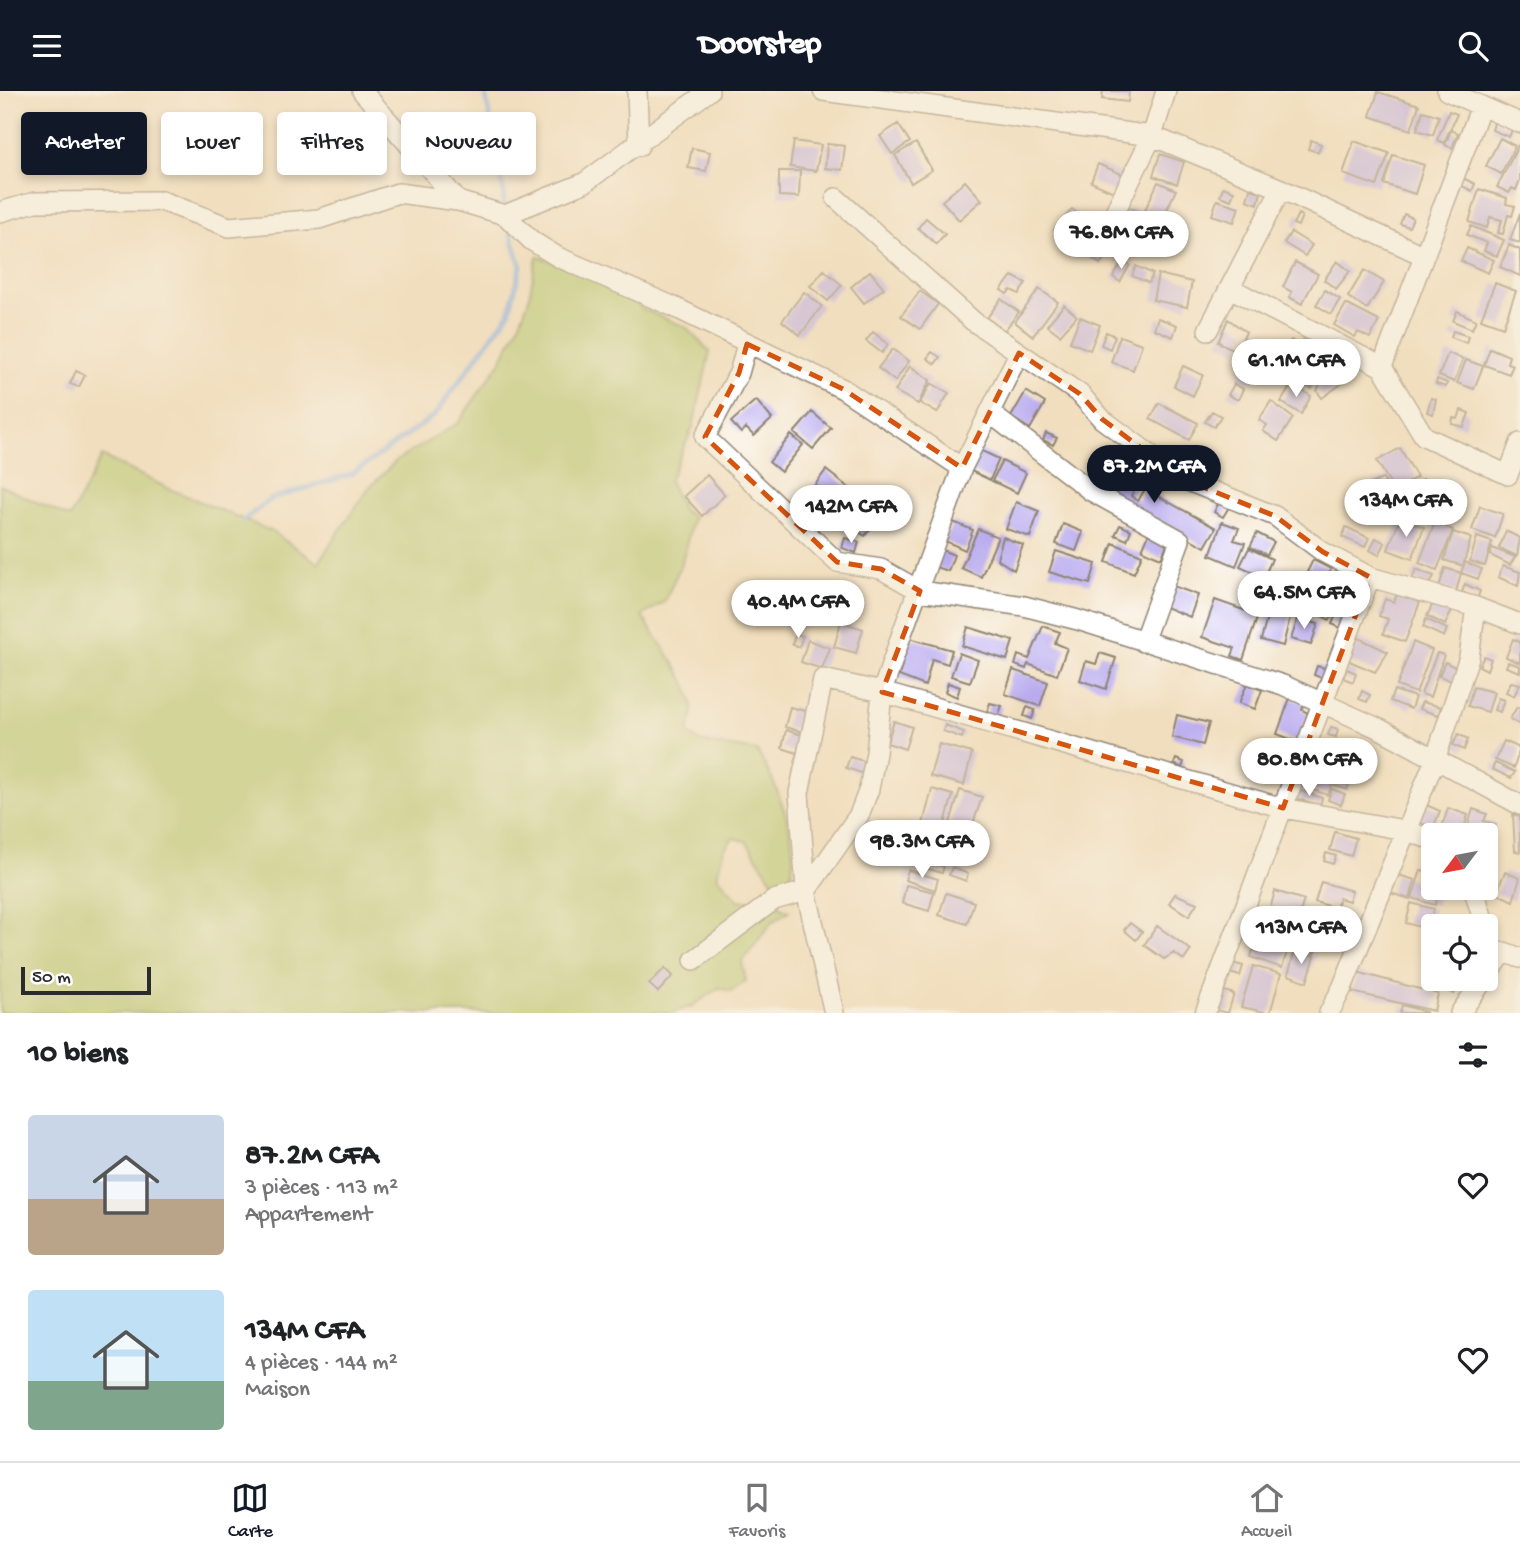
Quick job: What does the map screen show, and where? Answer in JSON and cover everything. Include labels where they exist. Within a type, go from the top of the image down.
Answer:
[{"type":"street","points":[[362,91],[458,201]]},
{"type":"street","points":[[637,91],[639,146]]},
{"type":"street","points":[[505,215],[584,183],[639,146],[709,91]]},
{"type":"street","points":[[823,91],[876,95],[1152,136],[1281,189],[1422,255]]},
{"type":"street","points":[[1107,229],[1152,136],[1166,91]]},
{"type":"street","points":[[1447,91],[1520,123]]},
{"type":"street","points":[[1382,367],[1422,255],[1481,106]]},
{"type":"street","points":[[1208,330],[1281,189]]},
{"type":"street","points":[[0,212],[36,202],[162,201],[229,227],[319,219],[398,194],[458,201],[505,215],[533,241],[558,257],[671,306],[843,389],[962,468]]},
{"type":"street","points":[[836,198],[973,321],[1080,394],[1102,419],[1183,479],[1275,516],[1323,552],[1370,577],[1476,607],[1520,624]]},
{"type":"street","points":[[1230,288],[1382,367],[1424,436],[1508,475],[1520,443]]},
{"type":"street","points":[[747,344],[739,373],[705,437],[837,562],[881,569],[920,591],[1024,606],[1283,685],[1436,757],[1520,805]]},
{"type":"street","points":[[694,960],[774,901],[806,891],[859,815],[866,798],[876,753],[882,692],[962,468],[1019,353]]},
{"type":"street","points":[[990,413],[1090,491],[1180,541],[1143,642]]},
{"type":"street","points":[[1205,1013],[1370,577]]},
{"type":"street","points":[[1329,1013],[1436,757],[1469,657],[1476,607]]},
{"type":"street","points":[[848,1013],[834,1006],[806,891],[799,793],[823,679],[882,692],[1283,808],[1405,830],[1421,836]]},
{"type":"street","points":[[1498,939],[1512,955],[1498,967]]},
{"type":"street","points":[[1460,1013],[1476,991]]},
{"type":"highlighted area","points":[[747,344],[843,389],[962,468],[1019,353],[1080,394],[1102,419],[1183,479],[1275,516],[1323,552],[1370,577],[1283,808],[882,692],[920,591],[881,569],[837,562],[705,437],[739,373]]},
{"type":"green space","points":[[537,256],[620,288],[644,310],[686,327],[710,352],[693,427],[669,481],[683,510],[693,517],[682,562],[665,601],[642,616],[680,672],[691,695],[693,709],[688,733],[700,742],[757,751],[780,798],[786,817],[793,855],[792,872],[786,887],[776,886],[746,841],[733,838],[723,851],[717,876],[738,900],[771,902],[789,911],[772,922],[742,962],[746,981],[732,991],[719,988],[692,1006],[672,1013],[0,1013],[0,485],[70,518],[102,456],[165,487],[271,531],[318,563],[368,489],[396,461],[458,423],[501,361],[518,327],[528,302]]},
{"type":"building","points":[[1103,91],[1129,91],[1128,102],[1102,99]]},
{"type":"building","points":[[1378,92],[1419,105],[1411,130],[1370,116]]},
{"type":"building","points":[[1423,111],[1439,116],[1433,135],[1417,130]]},
{"type":"building","points":[[1449,111],[1457,114],[1444,143],[1437,140]]},
{"type":"building","points":[[1495,120],[1513,128],[1509,137],[1492,130]]},
{"type":"building","points":[[898,124],[910,142],[892,154],[880,136]]},
{"type":"building","points":[[1451,130],[1458,133],[1452,148],[1445,145]]},
{"type":"building","points":[[1500,138],[1515,146],[1501,174],[1486,166]]},
{"type":"building","points":[[1311,140],[1321,144],[1318,152],[1308,149]]},
{"type":"building","points":[[794,141],[821,145],[816,171],[790,167]]},
{"type":"building","points":[[1354,141],[1389,153],[1377,186],[1343,174]]},
{"type":"building","points":[[1520,142],[1520,180],[1516,190],[1512,188],[1509,193],[1497,187]]},
{"type":"building","points":[[916,143],[932,170],[911,183],[895,155]]},
{"type":"building","points":[[827,144],[845,146],[842,170],[825,168]]},
{"type":"building","points":[[692,148],[710,152],[706,171],[688,168]]},
{"type":"building","points":[[1160,154],[1184,162],[1177,184],[1153,176]]},
{"type":"building","points":[[1393,155],[1424,165],[1415,194],[1384,184]]},
{"type":"building","points":[[1098,164],[1124,175],[1116,193],[1091,182]]},
{"type":"building","points":[[779,171],[800,171],[799,197],[779,196]]},
{"type":"building","points":[[1463,178],[1475,184],[1472,191],[1460,185]]},
{"type":"building","points":[[965,181],[982,200],[959,220],[942,201]]},
{"type":"building","points":[[1158,182],[1176,190],[1163,218],[1145,210]]},
{"type":"building","points":[[1223,187],[1234,191],[1231,200],[1220,196]]},
{"type":"building","points":[[1250,189],[1261,192],[1258,204],[1247,200]]},
{"type":"building","points":[[1479,189],[1507,198],[1506,204],[1515,206],[1512,216],[1508,215],[1503,234],[1498,233],[1502,220],[1490,217],[1487,228],[1469,222]]},
{"type":"building","points":[[1217,200],[1239,207],[1234,222],[1212,215]]},
{"type":"building","points":[[1129,207],[1164,223],[1154,244],[1119,228]]},
{"type":"building","points":[[1072,209],[1096,229],[1077,250],[1054,230]]},
{"type":"building","points":[[1520,213],[1520,243],[1510,240]]},
{"type":"building","points":[[1298,214],[1302,216],[1298,226],[1293,224]]},
{"type":"building","points":[[1404,214],[1413,218],[1409,227],[1400,224]]},
{"type":"building","points":[[926,218],[945,234],[936,244],[918,228]]},
{"type":"building","points":[[1471,226],[1504,240],[1497,256],[1484,251],[1487,243],[1467,235]]},
{"type":"building","points":[[1172,229],[1182,237],[1173,248],[1164,240]]},
{"type":"building","points":[[1291,232],[1312,245],[1305,256],[1284,243]]},
{"type":"building","points":[[1099,237],[1113,247],[1100,264],[1086,254]]},
{"type":"building","points":[[1509,245],[1520,250],[1520,276],[1500,267]]},
{"type":"building","points":[[1467,248],[1494,260],[1488,273],[1461,261]]},
{"type":"building","points":[[1123,261],[1130,265],[1120,282],[1113,277]]},
{"type":"building","points":[[1337,261],[1350,271],[1336,289],[1324,280]]},
{"type":"building","points":[[1295,262],[1318,274],[1302,304],[1289,297],[1292,292],[1283,287]]},
{"type":"building","points":[[1136,266],[1153,274],[1149,283],[1132,276]]},
{"type":"building","points":[[824,270],[842,285],[828,301],[810,286]]},
{"type":"building","points":[[1364,270],[1384,282],[1367,309],[1348,297]]},
{"type":"building","points":[[870,271],[884,288],[864,303],[851,287]]},
{"type":"building","points":[[1158,274],[1192,282],[1187,307],[1153,300]]},
{"type":"building","points":[[1012,276],[1026,283],[1019,294],[1011,290],[1007,294],[1001,290]]},
{"type":"building","points":[[1495,283],[1516,291],[1503,327],[1481,319]]},
{"type":"building","points":[[1039,289],[1058,302],[1033,336],[1015,322]]},
{"type":"building","points":[[1325,290],[1340,299],[1331,314],[1316,305]]},
{"type":"building","points":[[920,291],[938,304],[920,329],[901,316]]},
{"type":"building","points":[[804,292],[822,306],[800,335],[782,321]]},
{"type":"building","points":[[1001,299],[1019,312],[1004,331],[987,318]]},
{"type":"building","points":[[1346,304],[1379,321],[1370,338],[1358,332],[1355,337],[1334,325]]},
{"type":"building","points":[[1064,305],[1077,316],[1060,335],[1047,325]]},
{"type":"building","points":[[1457,311],[1476,320],[1472,329],[1453,321]]},
{"type":"building","points":[[1080,317],[1100,325],[1090,350],[1070,342]]},
{"type":"building","points":[[1158,318],[1177,325],[1173,337],[1154,329]]},
{"type":"building","points":[[1228,319],[1246,332],[1237,351],[1218,342]]},
{"type":"building","points":[[1453,331],[1468,336],[1466,343],[1451,337]]},
{"type":"building","points":[[873,332],[888,344],[882,353],[866,341]]},
{"type":"building","points":[[1106,332],[1115,336],[1110,349],[1101,345]]},
{"type":"building","points":[[1120,336],[1142,344],[1133,370],[1111,362]]},
{"type":"building","points":[[1248,340],[1260,345],[1252,360],[1240,355]]},
{"type":"building","points":[[1291,340],[1300,345],[1303,340],[1312,346],[1291,379],[1274,368]]},
{"type":"building","points":[[1490,348],[1509,356],[1507,363],[1513,365],[1509,374],[1484,365]]},
{"type":"building","points":[[893,349],[909,361],[895,381],[878,368]]},
{"type":"building","points":[[1335,350],[1360,365],[1344,376],[1348,379],[1322,398],[1317,391]]},
{"type":"building","points":[[932,352],[940,357],[935,364],[927,358]]},
{"type":"building","points":[[1448,353],[1463,359],[1454,382],[1439,376]]},
{"type":"building","points":[[1466,360],[1483,366],[1474,389],[1457,383]]},
{"type":"building","points":[[1246,362],[1256,367],[1248,383],[1238,377]]},
{"type":"building","points":[[1307,365],[1320,371],[1312,389],[1299,383]]},
{"type":"building","points":[[910,366],[930,380],[918,404],[895,391]]},
{"type":"building","points":[[1183,366],[1203,375],[1193,396],[1174,386]]},
{"type":"building","points":[[76,371],[85,375],[79,387],[70,384]]},
{"type":"building","points":[[1437,379],[1447,383],[1446,387],[1436,384]]},
{"type":"building","points":[[931,383],[949,393],[937,413],[920,403]]},
{"type":"building","points":[[1234,384],[1243,389],[1238,400],[1228,395]]},
{"type":"building","points":[[1292,384],[1311,396],[1301,414],[1281,402]]},
{"type":"building","points":[[1026,391],[1045,403],[1030,429],[1011,417]]},
{"type":"building","points":[[1431,398],[1436,399],[1433,414],[1427,412]]},
{"type":"building","points":[[756,400],[772,419],[754,436],[746,428],[741,433],[731,422]]},
{"type":"building","points":[[1271,401],[1293,418],[1278,441],[1263,431],[1267,425],[1259,420]]},
{"type":"building","points":[[1159,403],[1198,423],[1189,440],[1150,419]]},
{"type":"building","points":[[1461,410],[1469,413],[1464,427],[1452,424],[1453,418],[1458,419]]},
{"type":"building","points":[[1212,411],[1221,416],[1214,427],[1205,422]]},
{"type":"building","points":[[812,412],[831,428],[813,449],[794,433]]},
{"type":"building","points":[[1046,433],[1057,438],[1053,445],[1043,440]]},
{"type":"building","points":[[791,435],[803,445],[781,472],[769,462]]},
{"type":"building","points":[[1400,448],[1417,477],[1394,490],[1377,461]]},
{"type":"building","points":[[980,450],[999,459],[990,480],[971,471]]},
{"type":"building","points":[[1110,452],[1118,456],[1113,465],[1105,461]]},
{"type":"building","points":[[1002,461],[1026,473],[1017,493],[992,481]]},
{"type":"building","points":[[1118,462],[1133,470],[1125,484],[1135,489],[1131,496],[1138,501],[1145,489],[1216,528],[1205,547],[1094,485],[1104,466],[1112,471]]},
{"type":"building","points":[[826,470],[863,499],[848,517],[812,489]]},
{"type":"building","points":[[707,475],[725,495],[702,516],[684,496]]},
{"type":"building","points":[[1383,478],[1390,493],[1380,498],[1373,483]]},
{"type":"building","points":[[1423,479],[1434,495],[1415,509],[1404,493]]},
{"type":"building","points":[[863,502],[880,515],[865,536],[847,524]]},
{"type":"building","points":[[1016,502],[1039,511],[1030,537],[1006,529]]},
{"type":"building","points":[[1219,502],[1229,507],[1223,517],[1214,512]]},
{"type":"building","points":[[1480,506],[1503,514],[1495,538],[1472,530]]},
{"type":"building","points":[[1400,518],[1424,527],[1412,559],[1388,550]]},
{"type":"building","points":[[953,522],[973,530],[965,550],[945,541]]},
{"type":"building","points":[[1222,522],[1239,528],[1234,540],[1245,543],[1236,566],[1210,555]]},
{"type":"building","points":[[1435,522],[1453,530],[1437,570],[1419,563]]},
{"type":"building","points":[[1063,524],[1083,532],[1076,551],[1056,544]]},
{"type":"building","points":[[1120,525],[1131,530],[1127,540],[1115,535]]},
{"type":"building","points":[[1346,527],[1369,538],[1365,547],[1342,537]]},
{"type":"building","points":[[978,529],[998,537],[981,577],[961,568]]},
{"type":"building","points":[[1150,531],[1169,539],[1161,558],[1142,550]]},
{"type":"building","points":[[1506,531],[1520,538],[1517,556],[1499,548]]},
{"type":"building","points":[[1453,532],[1471,538],[1463,566],[1444,560]]},
{"type":"building","points":[[1257,533],[1274,542],[1267,555],[1250,547]]},
{"type":"building","points":[[1003,537],[1023,545],[1014,570],[997,559]]},
{"type":"building","points":[[1477,537],[1492,542],[1485,566],[1470,561]]},
{"type":"building","points":[[845,538],[859,542],[856,553],[842,548]]},
{"type":"building","points":[[1376,538],[1385,543],[1379,555],[1370,550]]},
{"type":"building","points":[[1113,543],[1142,555],[1134,573],[1106,562]]},
{"type":"building","points":[[1249,548],[1272,559],[1264,577],[1240,566]]},
{"type":"building","points":[[1492,548],[1515,557],[1510,565],[1490,555]]},
{"type":"building","points":[[942,550],[954,555],[948,571],[935,567]]},
{"type":"building","points":[[1056,551],[1096,564],[1090,584],[1049,572]]},
{"type":"building","points":[[1313,560],[1331,569],[1325,581],[1307,572]]},
{"type":"building","points":[[1465,562],[1482,569],[1478,579],[1461,573]]},
{"type":"building","points":[[1503,566],[1520,572],[1518,586],[1498,577]]},
{"type":"building","points":[[1445,568],[1461,573],[1456,592],[1439,587]]},
{"type":"building","points":[[1416,569],[1434,576],[1429,586],[1412,579]]},
{"type":"building","points":[[769,583],[782,602],[766,612],[753,593]]},
{"type":"building","points":[[1465,584],[1480,591],[1477,599],[1462,592]]},
{"type":"building","points":[[1173,586],[1198,595],[1190,617],[1165,607]]},
{"type":"building","points":[[1260,591],[1274,597],[1269,610],[1255,605]]},
{"type":"building","points":[[1324,594],[1339,601],[1330,620],[1315,613]]},
{"type":"building","points":[[1397,594],[1420,602],[1405,642],[1383,634],[1388,619],[1379,616],[1385,599],[1394,602]]},
{"type":"building","points":[[1436,597],[1454,606],[1445,625],[1427,616]]},
{"type":"building","points":[[1215,600],[1258,615],[1243,660],[1232,656],[1235,648],[1202,637]]},
{"type":"building","points":[[1342,601],[1353,606],[1342,629],[1332,624]]},
{"type":"building","points":[[1269,611],[1290,617],[1283,646],[1261,640]]},
{"type":"building","points":[[1298,618],[1318,624],[1311,645],[1291,639]]},
{"type":"building","points":[[1426,619],[1447,629],[1444,637],[1423,627]]},
{"type":"building","points":[[841,622],[863,629],[856,653],[834,647]]},
{"type":"building","points":[[1043,626],[1060,632],[1055,643],[1067,648],[1057,675],[1028,664],[1026,669],[1015,665],[1018,655],[1029,659]]},
{"type":"building","points":[[968,627],[1013,641],[1007,660],[962,646]]},
{"type":"building","points":[[796,634],[803,636],[799,647],[792,644]]},
{"type":"building","points":[[1357,637],[1388,652],[1375,672],[1347,660]]},
{"type":"building","points":[[909,638],[952,650],[948,664],[932,659],[925,686],[899,676]]},
{"type":"building","points":[[1513,639],[1520,642],[1520,663],[1506,657]]},
{"type":"building","points":[[808,640],[830,648],[822,669],[801,662]]},
{"type":"building","points":[[1413,642],[1432,650],[1416,693],[1397,686]]},
{"type":"building","points":[[959,653],[978,660],[970,682],[951,676]]},
{"type":"building","points":[[1100,653],[1116,658],[1106,689],[1080,680],[1086,661],[1096,664]]},
{"type":"building","points":[[1437,653],[1444,655],[1430,697],[1421,694]]},
{"type":"building","points":[[1484,656],[1491,659],[1487,670],[1479,666]]},
{"type":"building","points":[[1445,662],[1459,669],[1454,682],[1439,676]]},
{"type":"building","points":[[1508,662],[1520,666],[1520,672],[1506,667]]},
{"type":"building","points":[[1317,666],[1328,669],[1324,679],[1314,675]]},
{"type":"building","points":[[1347,669],[1356,673],[1353,682],[1343,678]]},
{"type":"building","points":[[1013,670],[1048,682],[1040,706],[1005,694]]},
{"type":"building","points":[[1511,682],[1520,684],[1514,696],[1506,692]]},
{"type":"building","points":[[948,683],[960,687],[957,697],[945,692]]},
{"type":"building","points":[[1247,684],[1262,690],[1255,709],[1239,703]]},
{"type":"building","points":[[1473,687],[1494,692],[1488,712],[1468,706]]},
{"type":"building","points":[[1394,690],[1415,697],[1411,709],[1390,701]]},
{"type":"building","points":[[1362,691],[1370,695],[1367,702],[1359,699]]},
{"type":"building","points":[[1290,698],[1304,703],[1302,710],[1308,713],[1298,742],[1277,734]]},
{"type":"building","points":[[1498,698],[1504,700],[1500,712],[1494,710]]},
{"type":"building","points":[[1422,702],[1441,707],[1438,715],[1419,709]]},
{"type":"building","points":[[990,703],[1002,706],[998,716],[987,712]]},
{"type":"building","points":[[790,707],[809,712],[803,732],[785,727]]},
{"type":"building","points":[[1027,707],[1035,710],[1032,719],[1024,716]]},
{"type":"building","points":[[1517,707],[1520,708],[1520,725],[1510,719]]},
{"type":"building","points":[[1177,715],[1209,723],[1203,745],[1172,737]]},
{"type":"building","points":[[894,721],[912,727],[905,749],[887,743]]},
{"type":"building","points":[[945,725],[964,732],[962,738],[943,731]]},
{"type":"building","points":[[1331,727],[1338,729],[1336,737],[1328,735]]},
{"type":"building","points":[[786,730],[802,735],[797,753],[782,748]]},
{"type":"building","points":[[1458,734],[1468,739],[1464,750],[1453,745]]},
{"type":"building","points":[[1504,741],[1520,748],[1514,768],[1495,760]]},
{"type":"building","points":[[939,744],[972,753],[964,785],[930,776]]},
{"type":"building","points":[[850,757],[870,763],[867,775],[846,768]]},
{"type":"building","points":[[1324,758],[1355,769],[1347,790],[1332,784],[1328,795],[1310,789],[1314,778],[1317,779]]},
{"type":"building","points":[[1176,759],[1184,762],[1182,768],[1174,764]]},
{"type":"building","points":[[1495,763],[1515,772],[1511,778],[1492,769]]},
{"type":"building","points":[[932,789],[953,795],[942,834],[922,828]]},
{"type":"building","points":[[1332,789],[1345,794],[1341,805],[1328,800]]},
{"type":"building","points":[[960,790],[982,797],[971,830],[950,823]]},
{"type":"building","points":[[1298,790],[1322,798],[1320,806],[1296,798]]},
{"type":"building","points":[[1424,804],[1440,811],[1435,823],[1418,822]]},
{"type":"building","points":[[1448,808],[1468,815],[1466,823],[1443,823]]},
{"type":"building","points":[[1473,809],[1487,814],[1484,821],[1492,823],[1469,823]]},
{"type":"building","points":[[1513,814],[1520,817],[1520,852],[1515,851]]},
{"type":"building","points":[[1335,832],[1356,838],[1351,856],[1330,850]]},
{"type":"building","points":[[1326,853],[1336,856],[1333,864],[1324,861]]},
{"type":"building","points":[[929,862],[944,867],[942,873],[928,869]]},
{"type":"building","points":[[952,867],[968,874],[966,881],[949,875]]},
{"type":"building","points":[[908,870],[938,879],[935,890],[905,880]]},
{"type":"building","points":[[1421,870],[1421,900],[1437,900],[1435,905],[1412,898]]},
{"type":"building","points":[[1505,872],[1520,878],[1513,901],[1498,894]]},
{"type":"building","points":[[1395,874],[1415,880],[1410,899],[1390,893]]},
{"type":"building","points":[[1321,882],[1352,891],[1349,901],[1339,898],[1336,908],[1315,902]]},
{"type":"building","points":[[906,885],[934,892],[929,911],[902,903]]},
{"type":"building","points":[[1275,891],[1304,900],[1297,921],[1269,913]]},
{"type":"building","points":[[946,893],[974,902],[967,924],[939,915]]},
{"type":"building","points":[[1175,894],[1197,903],[1189,916],[1169,903]]},
{"type":"building","points":[[1411,903],[1434,909],[1432,914],[1421,914],[1421,927],[1406,923]]},
{"type":"building","points":[[1130,923],[1142,932],[1136,940],[1124,930]]},
{"type":"building","points":[[1157,926],[1191,950],[1184,960],[1174,953],[1164,959],[1144,945]]},
{"type":"building","points":[[1301,926],[1321,933],[1315,953],[1295,946]]},
{"type":"building","points":[[1257,934],[1289,945],[1282,968],[1251,957],[1253,950],[1260,952],[1261,948],[1253,946]]},
{"type":"building","points":[[1295,950],[1315,956],[1307,982],[1288,975]]},
{"type":"building","points":[[1229,962],[1243,966],[1240,976],[1226,972]]},
{"type":"building","points":[[1253,966],[1281,974],[1270,1013],[1241,1007]]},
{"type":"building","points":[[665,968],[673,976],[658,992],[649,984]]},
{"type":"building","points":[[1357,972],[1438,994],[1434,1011],[1352,992]]},
{"type":"building","points":[[1221,990],[1234,994],[1228,1013],[1215,1010]]},
{"type":"building","points":[[1402,1005],[1426,1012],[1426,1013],[1400,1013]]},
{"type":"waterway","points":[[485,91],[504,194],[504,208]]},
{"type":"waterway","points":[[244,520],[271,499],[352,474],[434,416],[509,313],[521,266],[509,228]]}]
